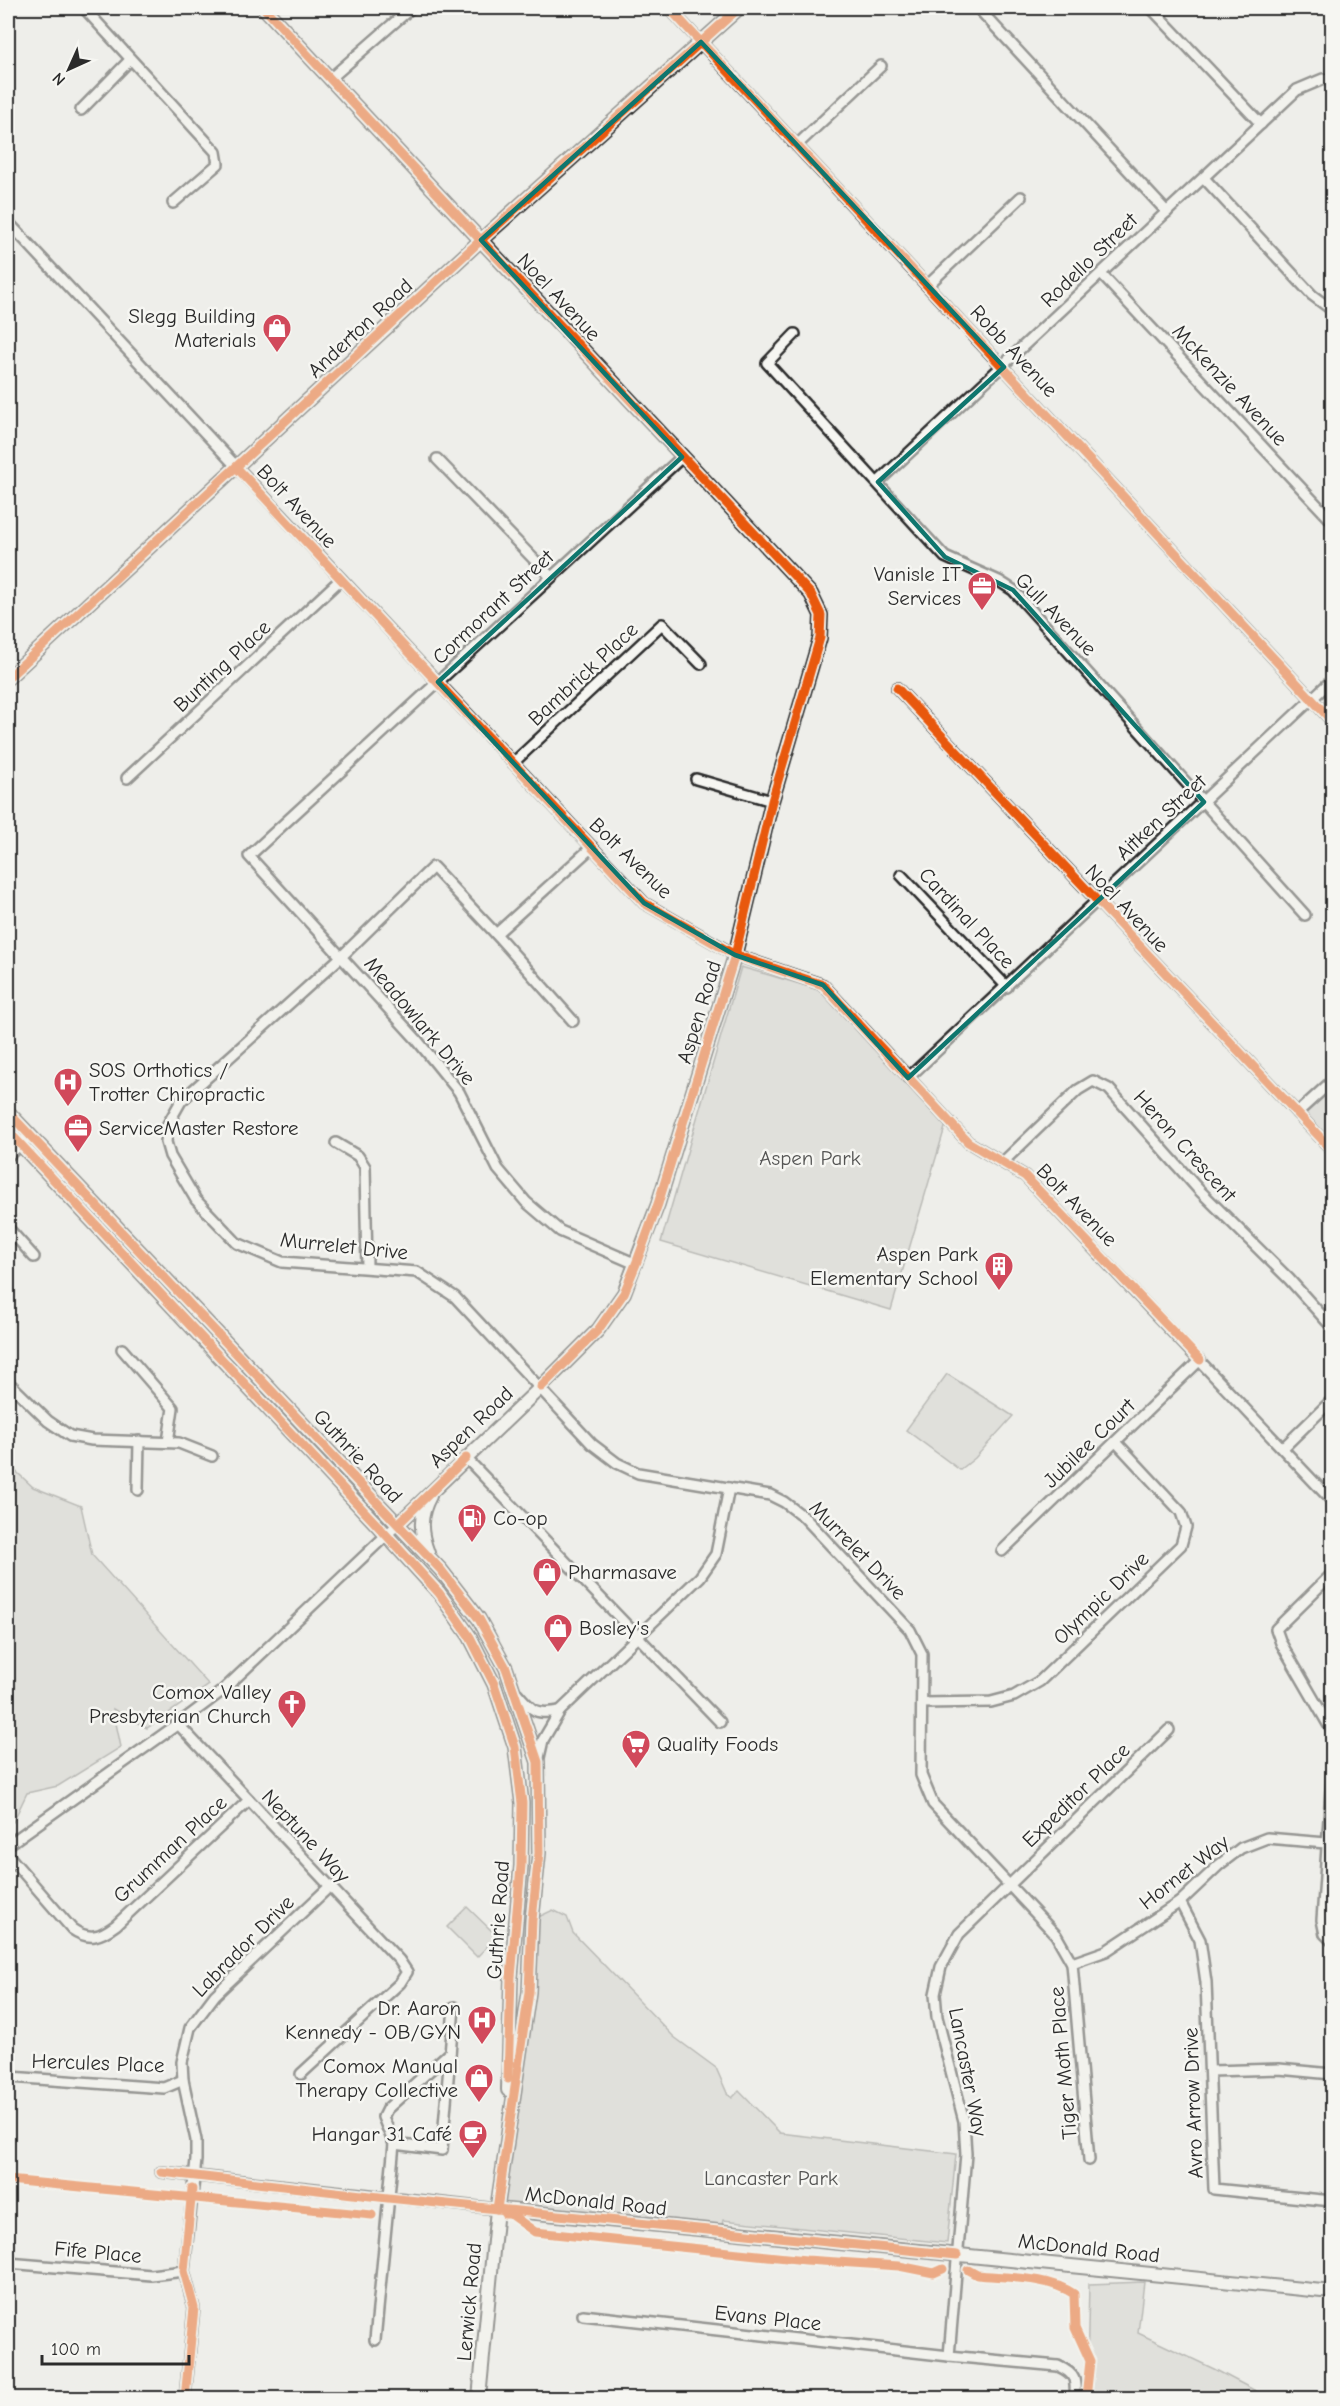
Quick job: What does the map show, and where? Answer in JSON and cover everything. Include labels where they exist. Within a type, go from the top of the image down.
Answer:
[{"type":"main road","name":"Noel Avenue","points":[[264,8],[332,78],[811,594],[821,615]]},
{"type":"main road","name":"Anderton Road","points":[[8,678],[481,240],[739,8]]},
{"type":"main road","name":"Aspen Road","points":[[398,1524],[597,1330],[624,1293],[658,1204],[735,955],[772,801],[820,638],[821,615]]},
{"type":"main road","name":"Guthrie Road","points":[[8,1112],[431,1560],[479,1619],[506,1668],[538,1762],[539,1853],[532,1920],[530,1992],[496,2209]]},
{"type":"main road","name":"Guthrie Road","points":[[8,1131],[439,1593],[470,1637],[494,1684],[515,1747],[522,1803],[521,1866],[511,1977],[506,2145]]},
{"type":"main road","points":[[431,1560],[421,1527],[424,1507],[432,1491]]},
{"type":"main road","name":"McDonald Road","points":[[496,2209],[1332,2292]]},
{"type":"main road","name":"Lerwick Road","points":[[479,2398],[496,2209]]},
{"type":"street","points":[[84,8],[216,152],[218,164],[173,203]]},
{"type":"street","points":[[332,78],[411,8]]},
{"type":"street","name":"Robb Avenue","points":[[669,8],[1332,721]]},
{"type":"street","points":[[978,8],[1167,212]]},
{"type":"street","points":[[1151,8],[1261,124]]},
{"type":"street","points":[[81,110],[130,60]]},
{"type":"street","points":[[797,146],[882,66]]},
{"type":"street","name":"Rodello Street","points":[[878,482],[1004,367],[1297,90],[1323,79],[1332,81]]},
{"type":"street","points":[[1204,178],[1312,295],[1332,310]]},
{"type":"street","points":[[928,285],[1021,197]]},
{"type":"street","name":"Bolt Avenue","points":[[8,222],[644,903],[735,955],[823,985],[968,1142],[1025,1176],[1332,1501]]},
{"type":"street","name":"McKenzie Avenue","points":[[1101,274],[1332,521]]},
{"type":"street","name":"Gull Avenue","points":[[795,334],[767,363],[945,557],[999,581],[1013,590],[1305,915]]},
{"type":"street","name":"Cormorant Street","points":[[249,861],[438,682],[682,457]]},
{"type":"street","points":[[437,459],[551,577]]},
{"type":"street","name":"Bunting Place","points":[[127,778],[341,579]]},
{"type":"street","name":"Bambrick Place","points":[[513,763],[662,624],[701,664]]},
{"type":"street","name":"Aitken Street","points":[[908,1078],[1332,680]]},
{"type":"street","name":"Noel Avenue","points":[[897,688],[1096,902],[1332,1150]]},
{"type":"street","points":[[696,779],[772,801]]},
{"type":"street","points":[[573,1021],[496,934],[592,847]]},
{"type":"street","name":"Meadowlark Drive","points":[[249,861],[417,1040],[459,1092],[498,1169],[526,1202],[560,1231],[636,1264]]},
{"type":"street","name":"Murrelet Drive","points":[[496,934],[433,867],[341,957],[181,1101],[168,1124],[166,1142],[178,1172],[196,1200],[237,1243],[282,1262],[417,1272],[456,1297],[592,1444],[616,1463],[638,1473],[770,1496],[784,1502],[804,1517],[876,1591],[910,1630],[922,1654],[921,1775],[933,1804],[1056,1935],[1072,1963]]},
{"type":"street","name":"Cardinal Place","points":[[901,875],[1007,987]]},
{"type":"street","name":"Heron Crescent","points":[[1003,1162],[1078,1090],[1093,1081],[1109,1089],[1198,1189],[1289,1279],[1332,1327]]},
{"type":"street","points":[[1297,1113],[1332,1081]]},
{"type":"street","points":[[8,1156],[30,1135]]},
{"type":"street","points":[[336,1143],[358,1156],[365,1167],[367,1267]]},
{"type":"street","points":[[8,1228],[34,1257]]},
{"type":"street","points":[[122,1349],[173,1408],[168,1442]]},
{"type":"street","name":"Jubilee Court","points":[[1002,1551],[1200,1360]]},
{"type":"street","points":[[8,1382],[48,1421],[70,1436],[92,1440],[179,1443],[212,1456]]},
{"type":"street","points":[[1283,1448],[1332,1401]]},
{"type":"street","points":[[138,1490],[139,1440]]},
{"type":"street","name":"Olympic Drive","points":[[922,1703],[991,1701],[1014,1696],[1040,1681],[1181,1545],[1186,1527],[1181,1512],[1116,1442]]},
{"type":"street","points":[[466,1458],[720,1722]]},
{"type":"street","points":[[538,1762],[543,1740],[560,1711],[700,1577],[716,1554],[729,1488]]},
{"type":"street","name":"Aspen Road","points":[[8,1845],[222,1691],[398,1524]]},
{"type":"street","points":[[1332,1574],[1276,1629],[1281,1643],[1332,1731]]},
{"type":"street","points":[[513,1689],[529,1708],[536,1712],[542,1714],[560,1711]]},
{"type":"street","name":"Neptune Way","points":[[178,1724],[399,1960],[407,1972],[400,1983],[301,2074]]},
{"type":"street","name":"Expeditor Place","points":[[1009,1885],[1169,1730]]},
{"type":"street","points":[[1332,1775],[1322,1920],[1325,1934],[1332,1941]]},
{"type":"street","name":"Grumman Place","points":[[8,1855],[72,1929],[81,1935],[93,1938],[104,1934],[116,1925],[249,1800]]},
{"type":"street","name":"Hornet Way","points":[[1072,1963],[1106,1951],[1180,1902],[1219,1865],[1241,1848],[1267,1838],[1326,1843]]},
{"type":"street","name":"Lancaster Way","points":[[950,2356],[966,2154],[964,2121],[937,2017],[935,1994],[941,1967],[959,1934],[1009,1885]]},
{"type":"street","name":"Labrador Drive","points":[[184,2271],[196,2140],[183,2080],[182,2062],[190,2028],[235,1975],[329,1887]]},
{"type":"street","name":"Avro Arrow Drive","points":[[1180,1902],[1200,1940],[1206,1982],[1214,2189],[1332,2201]]},
{"type":"street","name":"Tiger Moth Place","points":[[1072,1963],[1089,2160]]},
{"type":"street","points":[[394,2144],[442,2150],[454,2007]]},
{"type":"street","points":[[375,2340],[394,2144],[383,2117],[387,2109],[450,2052]]},
{"type":"street","points":[[1211,2071],[1279,2069],[1332,2074]]},
{"type":"street","name":"Hercules Place","points":[[10,2077],[164,2088],[183,2080]]},
{"type":"street","name":"McDonald Road","points":[[161,2172],[496,2209]]},
{"type":"street","name":"Fife Place","points":[[8,2263],[151,2275],[184,2271]]},
{"type":"street","points":[[184,2271],[194,2308],[185,2398]]},
{"type":"street","name":"Evans Place","points":[[583,2315],[1058,2366],[1069,2372],[1076,2382],[1075,2398]]},
{"type":"highlighted area","points":[[701,42],[1004,367],[878,482],[945,557],[1013,590],[1204,802],[908,1078],[823,985],[735,955],[644,903],[438,682],[682,457],[481,240]]},
{"type":"green space","name":"Aspen Park","points":[[741,967],[824,991],[946,1124],[891,1310],[661,1242]]},
{"type":"green space","points":[[1332,1081],[1332,1150],[1297,1113]]},
{"type":"green space","points":[[947,1374],[1013,1416],[975,1458],[960,1470],[906,1430]]},
{"type":"green space","points":[[8,1464],[33,1487],[81,1506],[92,1555],[209,1685],[147,1728],[113,1709],[121,1747],[58,1786],[27,1793],[13,1822],[8,1820]]},
{"type":"green space","points":[[467,1907],[497,1936],[477,1957],[447,1927]]},
{"type":"green space","name":"Lancaster Park","points":[[553,1910],[567,1917],[573,1933],[674,2037],[716,2068],[727,2093],[732,2098],[739,2091],[780,2133],[956,2154],[947,2243],[723,2220],[721,2231],[497,2209],[532,1920]]},
{"type":"green space","points":[[1144,2282],[1138,2333],[1269,2398],[1084,2398],[1087,2375],[1089,2284]]},
{"type":"cycle path","points":[[264,8],[811,594],[821,615],[820,638],[772,801],[735,955],[658,1204],[624,1293],[598,1330],[541,1387]]},
{"type":"cycle path","points":[[669,8],[1332,721]]},
{"type":"cycle path","points":[[8,678],[481,240],[739,8]]},
{"type":"cycle path","points":[[236,467],[644,903],[735,955],[823,985],[968,1142],[1025,1176],[1200,1360]]},
{"type":"cycle path","points":[[897,688],[1332,1150]]},
{"type":"cycle path","points":[[8,1112],[441,1570],[479,1619],[506,1668],[538,1762],[539,1853],[532,1920],[529,1992],[497,2209]]},
{"type":"cycle path","points":[[8,1131],[378,1526],[439,1593],[470,1637],[494,1684],[515,1747],[522,1803],[521,1866],[511,1977],[508,2079]]},
{"type":"cycle path","points":[[398,1524],[466,1458]]},
{"type":"cycle path","points":[[161,2172],[388,2198],[957,2255]]},
{"type":"cycle path","points":[[8,2180],[372,2215]]},
{"type":"cycle path","points":[[185,2398],[194,2308],[184,2271],[192,2189]]},
{"type":"cycle path","points":[[505,2214],[510,2214],[535,2232],[806,2260],[899,2266],[934,2273],[943,2269]]},
{"type":"cycle path","points":[[968,2270],[977,2275],[1040,2281],[1074,2294],[1075,2328],[1090,2361],[1086,2398]]},
{"type":"place","name":"Slegg Building Materials","points":[[277,354]]},
{"type":"place","name":"Vanisle IT Services","points":[[982,612]]},
{"type":"place","name":"SOS Orthotics / Trotter Chiropractic","points":[[68,1108]]},
{"type":"place","name":"ServiceMaster Restore","points":[[78,1154]]},
{"type":"place","name":"Aspen Park Elementary School","points":[[999,1292]]},
{"type":"place","name":"Co-op","points":[[472,1544]]},
{"type":"place","name":"Pharmasave","points":[[547,1598]]},
{"type":"place","name":"Bosley's","points":[[558,1654]]},
{"type":"place","name":"Comox Valley Presbyterian Church","points":[[292,1730]]},
{"type":"place","name":"Quality Foods","points":[[636,1770]]},
{"type":"place","name":"Dr. Aaron Kennedy - OB/GYN","points":[[482,2046]]},
{"type":"place","name":"Comox Manual Therapy Collective","points":[[479,2104]]},
{"type":"place","name":"Hangar 31 Café","points":[[473,2160]]}]
